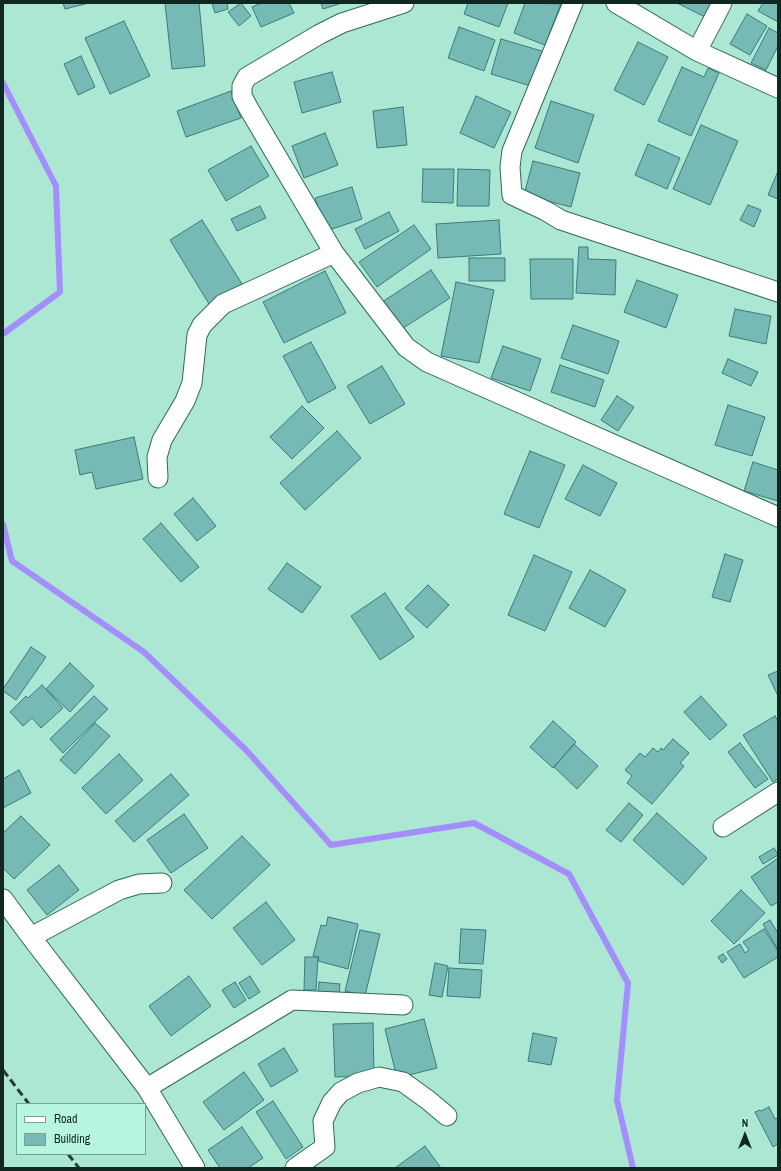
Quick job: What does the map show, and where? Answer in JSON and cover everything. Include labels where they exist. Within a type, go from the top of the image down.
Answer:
[{"type":"street","points":[[404,3],[342,23],[320,34],[247,77],[242,86],[242,96],[249,109],[334,253],[406,347],[427,362],[778,517]]},
{"type":"street","points":[[573,3],[512,151],[510,177],[512,195],[561,220],[778,292]]},
{"type":"street","points":[[616,3],[697,51],[778,88]]},
{"type":"street","points":[[697,51],[722,3]]},
{"type":"street","points":[[158,478],[157,457],[162,440],[184,401],[192,383],[197,335],[202,326],[223,304],[334,253]]},
{"type":"street","points":[[723,827],[778,792]]},
{"type":"street","points":[[31,937],[119,890],[139,884],[162,883]]},
{"type":"street","points":[[3,899],[147,1088],[195,1168]]},
{"type":"street","points":[[147,1088],[292,1000],[403,1005]]},
{"type":"street","points":[[295,1168],[325,1147],[323,1121],[332,1102],[341,1092],[358,1083],[379,1077],[403,1082],[447,1116]]},
{"type":"building","points":[[63,3],[89,3],[65,9]]},
{"type":"building","points":[[165,3],[199,3],[205,66],[172,69]]},
{"type":"building","points":[[212,3],[227,3],[228,9],[215,13]]},
{"type":"building","points":[[241,3],[251,16],[239,26],[228,12]]},
{"type":"building","points":[[262,3],[289,3],[294,13],[261,27],[252,7]]},
{"type":"building","points":[[321,3],[342,3],[323,9]]},
{"type":"building","points":[[468,3],[508,3],[499,27],[464,14]]},
{"type":"building","points":[[525,3],[561,4],[545,45],[514,33]]},
{"type":"building","points":[[677,3],[711,3],[705,17]]},
{"type":"building","points":[[763,3],[778,3],[778,22],[758,11]]},
{"type":"building","points":[[747,14],[767,26],[750,55],[730,44]]},
{"type":"building","points":[[124,21],[150,76],[110,94],[85,38]]},
{"type":"building","points":[[459,27],[495,40],[484,71],[448,58]]},
{"type":"building","points":[[769,28],[778,33],[778,46],[766,70],[751,63]]},
{"type":"building","points":[[501,39],[545,52],[534,87],[491,74]]},
{"type":"building","points":[[638,42],[668,57],[644,105],[614,90]]},
{"type":"building","points":[[81,56],[95,87],[78,95],[64,64]]},
{"type":"building","points":[[682,67],[704,77],[708,68],[719,73],[691,136],[658,121]]},
{"type":"building","points":[[332,72],[341,102],[302,113],[294,82]]},
{"type":"building","points":[[231,91],[241,118],[186,137],[177,111]]},
{"type":"building","points":[[476,96],[511,112],[494,148],[460,133]]},
{"type":"building","points":[[551,101],[594,115],[578,163],[535,148]]},
{"type":"building","points":[[403,107],[407,145],[377,148],[373,111]]},
{"type":"building","points":[[701,125],[738,141],[710,205],[673,189]]},
{"type":"building","points":[[325,133],[338,165],[304,178],[292,146]]},
{"type":"building","points":[[648,144],[680,158],[667,189],[635,175]]},
{"type":"building","points":[[251,146],[269,176],[226,201],[208,170]]},
{"type":"building","points":[[533,161],[580,173],[571,207],[524,195]]},
{"type":"building","points":[[423,169],[454,169],[453,203],[422,202]]},
{"type":"building","points":[[458,169],[490,170],[489,206],[457,206]]},
{"type":"building","points":[[778,171],[778,199],[768,195]]},
{"type":"building","points":[[352,187],[362,219],[326,231],[315,198]]},
{"type":"building","points":[[748,205],[761,210],[754,227],[740,220]]},
{"type":"building","points":[[260,206],[266,218],[237,231],[231,219]]},
{"type":"building","points":[[389,212],[399,231],[365,249],[355,229]]},
{"type":"building","points":[[202,220],[242,284],[209,304],[170,240]]},
{"type":"building","points":[[499,220],[501,254],[438,258],[436,224]]},
{"type":"building","points":[[414,225],[431,249],[377,287],[359,262]]},
{"type":"building","points":[[579,247],[588,247],[588,259],[616,260],[615,295],[576,293]]},
{"type":"building","points":[[469,258],[505,258],[505,281],[469,281]]},
{"type":"building","points":[[530,259],[573,259],[573,299],[531,299]]},
{"type":"building","points":[[431,270],[450,298],[397,332],[379,304]]},
{"type":"building","points":[[325,271],[346,313],[284,343],[263,302]]},
{"type":"building","points":[[637,280],[678,295],[666,328],[624,312]]},
{"type":"building","points":[[456,282],[494,290],[479,363],[441,356]]},
{"type":"building","points":[[735,309],[771,316],[766,344],[729,336]]},
{"type":"building","points":[[573,325],[619,341],[608,374],[561,358]]},
{"type":"building","points":[[311,342],[336,388],[308,403],[283,356]]},
{"type":"building","points":[[503,346],[541,359],[530,391],[491,378]]},
{"type":"building","points":[[728,359],[758,372],[751,386],[722,373]]},
{"type":"building","points":[[560,365],[604,380],[595,407],[551,392]]},
{"type":"building","points":[[382,366],[405,404],[370,424],[347,386]]},
{"type":"building","points":[[617,396],[634,407],[618,431],[601,420]]},
{"type":"building","points":[[728,405],[765,417],[752,456],[715,445]]},
{"type":"building","points":[[302,406],[324,428],[292,459],[270,437]]},
{"type":"building","points":[[337,431],[361,458],[305,510],[280,483]]},
{"type":"building","points":[[134,437],[143,479],[96,489],[92,472],[80,475],[75,450]]},
{"type":"building","points":[[530,451],[565,465],[539,528],[504,514]]},
{"type":"building","points":[[753,462],[778,470],[778,501],[744,491]]},
{"type":"building","points":[[583,465],[617,483],[600,516],[565,499]]},
{"type":"building","points":[[193,498],[216,526],[197,541],[174,514]]},
{"type":"building","points":[[161,523],[199,567],[181,582],[143,539]]},
{"type":"building","points":[[725,554],[743,560],[730,602],[712,597]]},
{"type":"building","points":[[534,555],[572,572],[545,631],[508,615]]},
{"type":"building","points":[[287,563],[321,587],[302,613],[268,589]]},
{"type":"building","points":[[590,570],[626,590],[605,627],[569,608]]},
{"type":"building","points":[[428,585],[449,605],[427,628],[405,608]]},
{"type":"building","points":[[385,593],[414,637],[380,660],[351,616]]},
{"type":"building","points":[[31,647],[46,657],[16,700],[3,691],[3,689]]},
{"type":"building","points":[[70,663],[94,686],[70,712],[46,689]]},
{"type":"building","points":[[778,671],[778,696],[768,675]]},
{"type":"building","points":[[42,685],[63,708],[41,728],[32,718],[23,726],[10,712],[26,696],[28,698]]},
{"type":"building","points":[[94,696],[108,709],[63,753],[50,739]]},
{"type":"building","points":[[701,696],[727,725],[710,740],[684,712]]},
{"type":"building","points":[[775,716],[778,721],[778,779],[773,782],[743,735]]},
{"type":"building","points":[[553,721],[576,742],[553,768],[530,747]]},
{"type":"building","points":[[95,723],[110,736],[75,774],[60,760]]},
{"type":"building","points":[[673,739],[689,753],[680,763],[684,766],[652,804],[627,783],[632,776],[625,770],[640,753],[645,757],[653,748],[658,752],[661,748],[663,750]]},
{"type":"building","points":[[740,743],[768,779],[755,788],[728,752]]},
{"type":"building","points":[[574,744],[598,766],[577,789],[554,767]]},
{"type":"building","points":[[119,754],[143,780],[106,814],[82,788]]},
{"type":"building","points":[[19,770],[31,793],[3,808],[3,779]]},
{"type":"building","points":[[171,774],[189,795],[134,842],[115,821]]},
{"type":"building","points":[[629,803],[643,815],[621,842],[606,830]]},
{"type":"building","points":[[657,813],[707,858],[683,885],[633,840]]},
{"type":"building","points":[[184,814],[208,848],[171,873],[147,840]]},
{"type":"building","points":[[21,816],[50,845],[14,879],[3,868],[3,833]]},
{"type":"building","points":[[242,836],[270,865],[212,919],[184,890]]},
{"type":"building","points":[[774,848],[778,855],[763,864],[759,857]]},
{"type":"building","points":[[778,858],[778,902],[771,906],[751,877]]},
{"type":"building","points":[[59,865],[79,890],[47,915],[27,890]]},
{"type":"building","points":[[741,890],[765,913],[734,944],[711,921]]},
{"type":"building","points":[[266,902],[295,940],[262,965],[233,928]]},
{"type":"building","points":[[328,917],[358,924],[348,969],[318,961],[319,957],[313,956],[321,925],[326,926]]},
{"type":"building","points":[[770,920],[778,933],[777,948],[763,924]]},
{"type":"building","points":[[461,929],[486,930],[483,964],[459,963]]},
{"type":"building","points":[[764,929],[778,951],[778,957],[744,978],[727,952],[740,944],[745,953],[749,950],[743,942]]},
{"type":"building","points":[[360,930],[380,934],[365,996],[345,991]]},
{"type":"building","points":[[723,954],[727,959],[722,963],[718,957]]},
{"type":"building","points":[[305,957],[318,957],[316,990],[304,990]]},
{"type":"building","points":[[435,963],[448,966],[442,997],[429,995]]},
{"type":"building","points":[[449,968],[482,970],[480,998],[447,996]]},
{"type":"building","points":[[189,976],[211,1006],[171,1036],[149,1006]]},
{"type":"building","points":[[250,976],[260,992],[249,999],[239,983]]},
{"type":"building","points":[[235,982],[246,1000],[234,1008],[222,990]]},
{"type":"building","points":[[319,982],[340,984],[339,996],[318,993]]},
{"type":"building","points":[[424,1019],[437,1068],[397,1078],[385,1029]]},
{"type":"building","points":[[373,1023],[374,1076],[335,1077],[333,1024]]},
{"type":"building","points":[[533,1033],[557,1038],[551,1065],[528,1061]]},
{"type":"building","points":[[284,1048],[298,1071],[271,1087],[258,1064]]},
{"type":"building","points":[[244,1072],[264,1100],[224,1130],[203,1102]]},
{"type":"building","points":[[273,1101],[303,1147],[286,1159],[256,1112]]},
{"type":"building","points":[[769,1107],[775,1119],[777,1118],[778,1121],[778,1144],[773,1147],[755,1112]]},
{"type":"building","points":[[242,1127],[263,1158],[248,1168],[220,1168],[208,1150]]},
{"type":"building","points":[[425,1146],[441,1168],[395,1168]]},
{"type":"waterway","points":[[3,83],[56,186],[60,292],[3,334]]},
{"type":"waterway","points":[[3,524],[12,561],[144,652],[247,751],[331,845],[474,823],[569,874],[628,983],[617,1100],[633,1168]]},
{"type":"railway","points":[[3,1070],[28,1103]]},
{"type":"railway","points":[[69,1155],[79,1168]]}]
